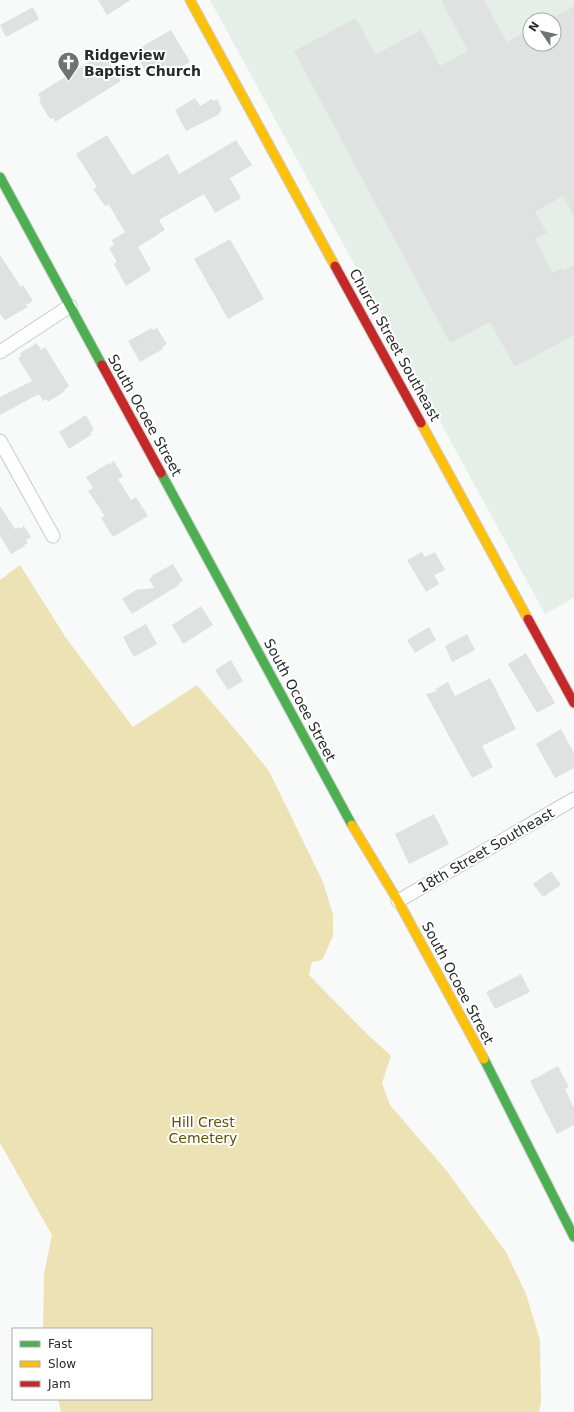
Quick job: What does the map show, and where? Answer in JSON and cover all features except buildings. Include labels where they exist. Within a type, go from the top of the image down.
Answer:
[{"type":"street","name":"Church Street Southeast","points":[[190,0],[574,703]]},
{"type":"street","name":"South Ocoee Street","points":[[0,177],[341,806],[398,901],[470,1032],[573,1231]]},
{"type":"street","points":[[0,352],[70,306]]},
{"type":"street","points":[[0,441],[53,536]]},
{"type":"street","name":"18th Street Southeast","points":[[398,901],[574,799]]},
{"type":"shaded area","points":[[210,0],[574,0],[574,598],[545,614]]},
{"type":"green space","name":"Hill Crest Cemetery","points":[[20,565],[66,638],[133,727],[197,685],[269,771],[323,882],[333,914],[333,936],[322,960],[312,962],[309,975],[391,1056],[382,1083],[390,1105],[446,1170],[506,1252],[526,1294],[540,1340],[541,1403],[539,1412],[61,1412],[58,1400],[152,1400],[152,1328],[43,1328],[44,1274],[52,1235],[0,1143],[0,580]]},
{"type":"traffic: fast","points":[[0,177],[102,365]]},
{"type":"traffic: fast","points":[[161,473],[352,825]]},
{"type":"traffic: fast","points":[[484,1059],[574,1237]]},
{"type":"traffic: slow","points":[[190,0],[335,266]]},
{"type":"traffic: slow","points":[[421,423],[528,619]]},
{"type":"traffic: slow","points":[[352,825],[398,901],[484,1059]]},
{"type":"traffic: jam","points":[[335,266],[421,423]]},
{"type":"traffic: jam","points":[[102,365],[161,473]]},
{"type":"traffic: jam","points":[[528,619],[574,703]]},
{"type":"place","name":"Ridgeview Baptist Church","points":[[68,82]]}]
